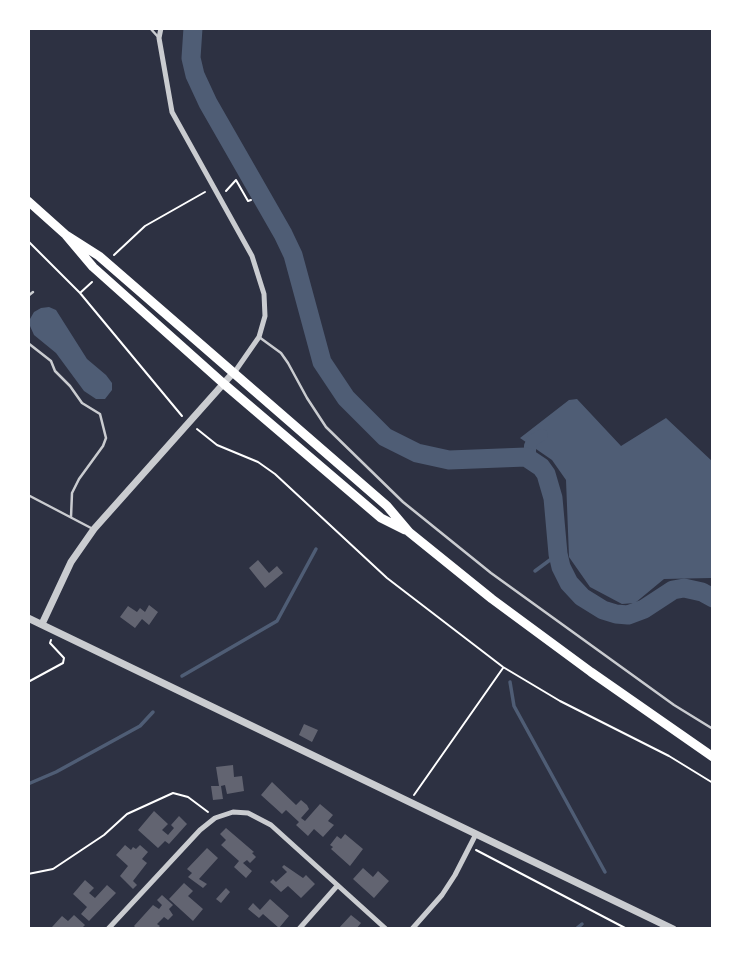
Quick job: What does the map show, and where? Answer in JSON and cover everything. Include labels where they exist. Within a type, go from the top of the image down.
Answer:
[{"type":"highway","points":[[28,201],[66,235],[93,267],[224,384],[381,518],[410,532]]},
{"type":"highway","points":[[66,235],[99,256],[387,506],[410,532],[503,607],[713,757]]},
{"type":"street","points":[[41,624],[71,562],[94,529],[233,373],[259,337],[265,316],[260,275],[252,256],[172,112],[159,38],[161,28]]},
{"type":"street","points":[[28,618],[673,929]]},
{"type":"street","points":[[108,929],[200,830],[215,818],[233,813],[248,813],[271,825],[387,929]]},
{"type":"street","points":[[412,929],[442,895],[476,834]]},
{"type":"street","points":[[299,929],[337,886]]},
{"type":"lane","points":[[150,28],[159,38]]},
{"type":"lane","points":[[28,296],[33,292]]},
{"type":"lane","points":[[259,337],[281,353],[326,427],[402,502],[502,581],[674,705],[713,729]]},
{"type":"lane","points":[[28,343],[51,361],[55,371],[71,386],[82,403],[100,414],[106,438],[72,493],[71,517]]},
{"type":"lane","points":[[28,495],[94,529]]},
{"type":"path","points":[[220,196],[230,189],[236,180],[248,201],[251,200]]},
{"type":"path","points":[[114,255],[145,226],[215,186]]},
{"type":"path","points":[[28,241],[80,293],[182,416]]},
{"type":"path","points":[[80,293],[92,282]]},
{"type":"path","points":[[196,429],[217,445],[258,462],[275,474],[387,578],[503,667],[560,701],[669,756],[713,783]]},
{"type":"path","points":[[28,682],[63,663],[64,658],[50,643],[55,631]]},
{"type":"path","points":[[409,802],[503,667]]},
{"type":"path","points":[[28,874],[54,869],[104,835],[127,814],[173,793],[188,797],[215,818]]},
{"type":"path","points":[[471,847],[627,929]]},
{"type":"water","points":[[49,307],[56,310],[87,359],[112,383],[112,390],[105,399],[96,399],[84,391],[56,353],[34,335],[30,319],[34,312]]},
{"type":"water","points":[[577,399],[621,446],[666,418],[713,462],[713,580],[664,579],[635,603],[622,604],[590,587],[569,557],[566,480],[552,460],[520,438],[569,400]]},
{"type":"building","points":[[258,560],[269,573],[277,566],[283,573],[265,588],[249,568]]},
{"type":"building","points":[[149,605],[158,612],[149,625],[142,619],[135,628],[120,617],[128,606],[137,612],[140,608],[145,612]]},
{"type":"building","points":[[304,724],[318,730],[312,742],[299,735]]},
{"type":"building","points":[[233,765],[234,777],[242,776],[244,791],[227,794],[225,785],[221,786],[223,799],[213,800],[211,786],[219,786],[216,767]]},
{"type":"building","points":[[272,782],[296,805],[301,800],[307,805],[309,809],[301,818],[305,821],[320,804],[333,815],[328,821],[334,825],[323,837],[314,829],[308,836],[296,825],[299,822],[286,810],[282,814],[261,795]]},
{"type":"building","points":[[154,811],[168,824],[162,830],[168,835],[174,828],[171,825],[179,816],[187,824],[169,844],[165,841],[158,848],[138,830]]},
{"type":"building","points":[[226,828],[254,852],[252,853],[256,857],[250,863],[247,860],[243,863],[252,871],[246,878],[234,867],[239,861],[221,845],[226,840],[220,834]]},
{"type":"building","points":[[345,834],[363,849],[350,866],[330,845],[337,836],[341,839]]},
{"type":"building","points":[[125,845],[131,850],[140,845],[148,852],[142,859],[147,863],[133,881],[137,885],[133,889],[120,876],[128,866],[116,855]]},
{"type":"building","points":[[207,848],[218,858],[199,879],[207,884],[203,888],[188,877],[192,873],[187,869]]},
{"type":"building","points":[[284,865],[303,878],[306,875],[315,884],[301,898],[288,886],[281,892],[270,882],[273,879],[276,882],[287,872],[282,867]]},
{"type":"building","points":[[363,868],[373,877],[378,871],[389,881],[374,898],[353,879]]},
{"type":"building","points":[[85,880],[94,888],[89,893],[95,898],[107,885],[116,893],[89,921],[81,914],[87,907],[73,894]]},
{"type":"building","points":[[184,883],[193,891],[188,896],[203,909],[193,921],[169,899]]},
{"type":"building","points":[[226,888],[230,892],[221,903],[216,899]]},
{"type":"building","points":[[162,895],[173,905],[169,909],[173,915],[168,920],[164,917],[157,924],[160,926],[157,929],[137,929],[134,926],[153,905],[159,909],[162,905],[157,900]]},
{"type":"building","points":[[270,899],[289,916],[279,928],[263,914],[259,918],[248,909],[253,903],[260,910]]},
{"type":"building","points":[[74,915],[85,925],[81,929],[52,927],[62,916],[68,921]]},
{"type":"building","points":[[351,915],[361,923],[356,929],[338,929]]},
{"type":"waterway","points":[[193,28],[191,58],[195,75],[293,255],[322,362],[346,398],[385,437],[417,453],[449,460],[526,457],[541,467],[546,474],[553,498],[561,567],[569,583],[582,597],[603,610],[628,615],[644,609],[673,590],[684,588],[713,598]]},
{"type":"waterway","points":[[530,459],[530,446],[533,440],[542,435]]},
{"type":"waterway","points":[[182,676],[277,621],[316,549]]},
{"type":"waterway","points":[[535,571],[558,554]]},
{"type":"waterway","points":[[510,682],[514,706],[605,872]]},
{"type":"waterway","points":[[28,784],[56,772],[140,726],[153,712]]},
{"type":"waterway","points":[[576,929],[582,924]]}]
